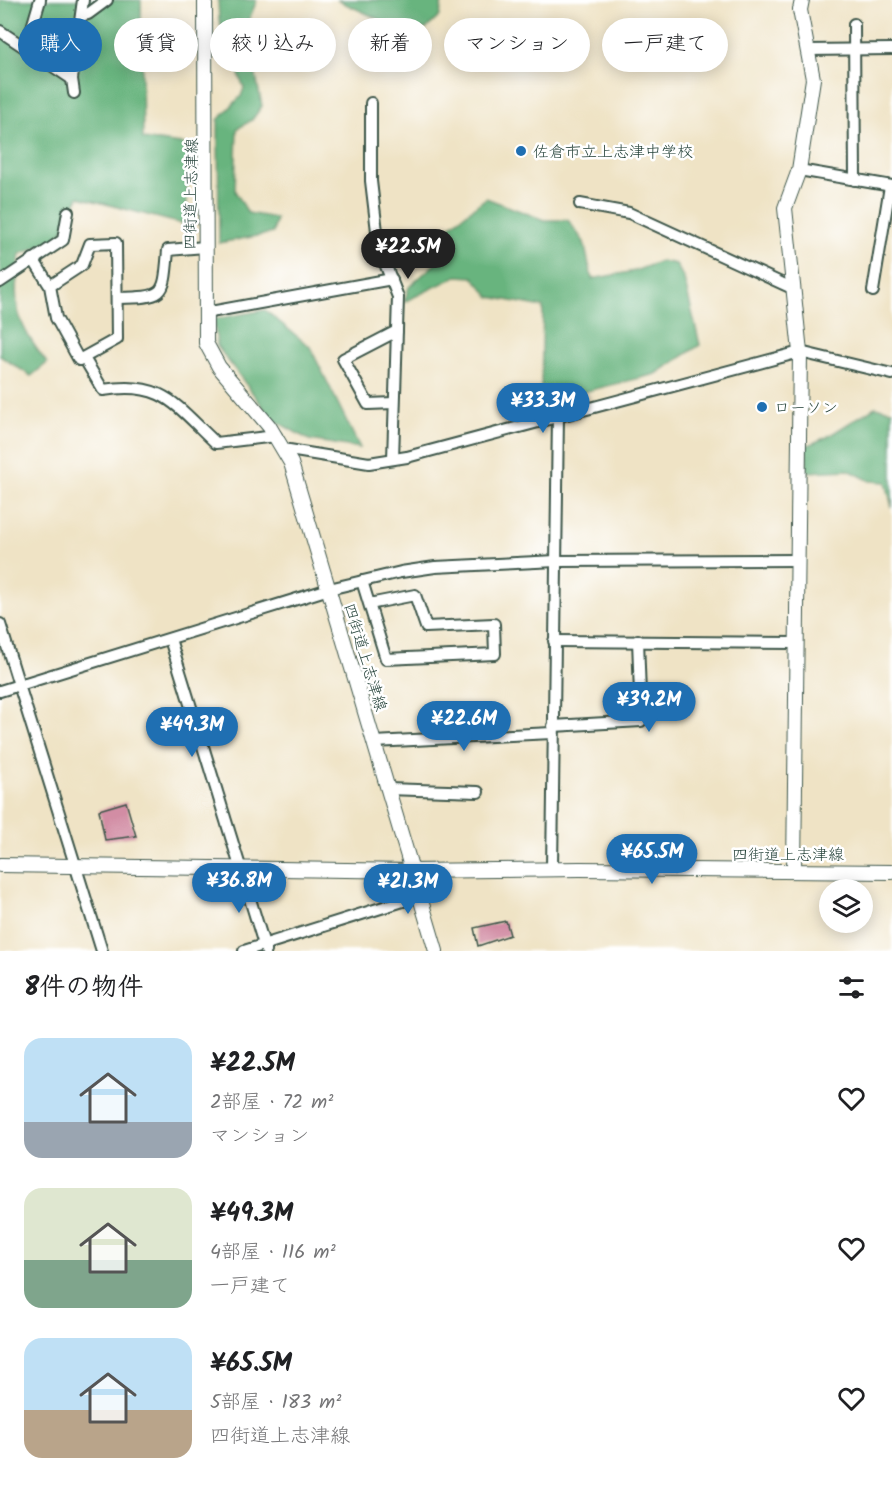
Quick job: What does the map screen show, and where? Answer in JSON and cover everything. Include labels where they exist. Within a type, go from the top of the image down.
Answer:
[{"type":"main road","name":"四街道上志津線","points":[[206,0],[206,343],[212,356],[276,436],[291,463],[411,871],[552,869],[892,872]]},
{"type":"main road","points":[[794,871],[800,352],[785,208],[799,170],[813,79],[800,10],[802,0]]},
{"type":"main road","points":[[0,865],[411,871],[436,951]]},
{"type":"street","points":[[35,18],[40,0]]},
{"type":"street","points":[[74,93],[72,79],[83,0]]},
{"type":"street","points":[[82,15],[88,14],[107,0]]},
{"type":"street","points":[[854,24],[855,180]]},
{"type":"street","points":[[0,31],[18,43]]},
{"type":"street","points":[[807,50],[892,49]]},
{"type":"street","points":[[62,72],[72,79]]},
{"type":"street","points":[[371,103],[371,181],[379,248],[398,297],[393,459]]},
{"type":"street","points":[[799,170],[891,186],[873,291]]},
{"type":"street","points":[[580,204],[629,213],[794,290]]},
{"type":"street","points":[[0,282],[63,240],[68,212]]},
{"type":"street","points":[[33,259],[50,286],[56,318],[79,360],[117,339],[116,243],[90,244],[82,266],[50,286]]},
{"type":"street","points":[[117,298],[148,298],[158,293],[164,287],[168,249],[205,247]]},
{"type":"street","points":[[205,312],[392,279]]},
{"type":"street","points":[[394,403],[368,404],[343,359],[397,331]]},
{"type":"street","points":[[283,449],[369,463],[393,459],[800,352],[892,374]]},
{"type":"street","points":[[84,358],[103,390],[127,386],[151,389],[170,401],[216,443],[276,436]]},
{"type":"street","points":[[552,869],[558,416]]},
{"type":"street","points":[[0,691],[329,589],[435,567],[556,561],[797,560]]},
{"type":"street","points":[[362,581],[369,604],[386,659],[495,654],[494,624],[426,627],[415,595],[369,604]]},
{"type":"street","points":[[0,624],[102,951]]},
{"type":"street","points":[[170,639],[265,948]]},
{"type":"street","points":[[374,742],[553,730],[641,721],[638,640]]},
{"type":"street","points":[[555,641],[797,643]]},
{"type":"street","points":[[387,789],[478,792]]},
{"type":"street","points":[[243,951],[265,948],[419,896]]},
{"type":"green space","points":[[0,0],[141,0],[141,18],[114,18],[114,72],[142,72],[143,139],[189,145],[186,225],[79,197],[58,240],[20,254],[16,287],[18,312],[28,335],[47,363],[31,376],[0,356]]},
{"type":"green space","points":[[218,0],[257,0],[250,18],[219,18]]},
{"type":"green space","points":[[337,0],[442,0],[440,16],[432,23],[432,18],[376,18]]},
{"type":"green space","points":[[238,72],[255,72],[262,106],[252,120],[237,129],[235,191],[248,213],[276,218],[273,233],[219,243],[218,120],[241,96],[244,88]]},
{"type":"green space","points":[[486,198],[544,220],[568,220],[584,242],[592,279],[635,271],[661,261],[676,264],[684,279],[700,345],[656,374],[551,400],[541,388],[543,307],[490,297],[473,277],[457,276],[404,302],[409,287],[437,262],[441,233]]},
{"type":"green space","points":[[265,310],[310,347],[360,448],[309,440],[272,419],[217,346],[214,319]]},
{"type":"green space","points":[[875,407],[892,410],[892,507],[886,482],[870,481],[849,470],[807,472],[806,446],[827,437]]},
{"type":"building","points":[[126,802],[136,836],[105,840],[99,810]]},
{"type":"building","points":[[506,921],[510,935],[478,946],[474,928]]},
{"type":"place","name":"佐倉市立上志津中学校","points":[[521,151]]},
{"type":"place","name":"ローソン","points":[[762,407]]}]
